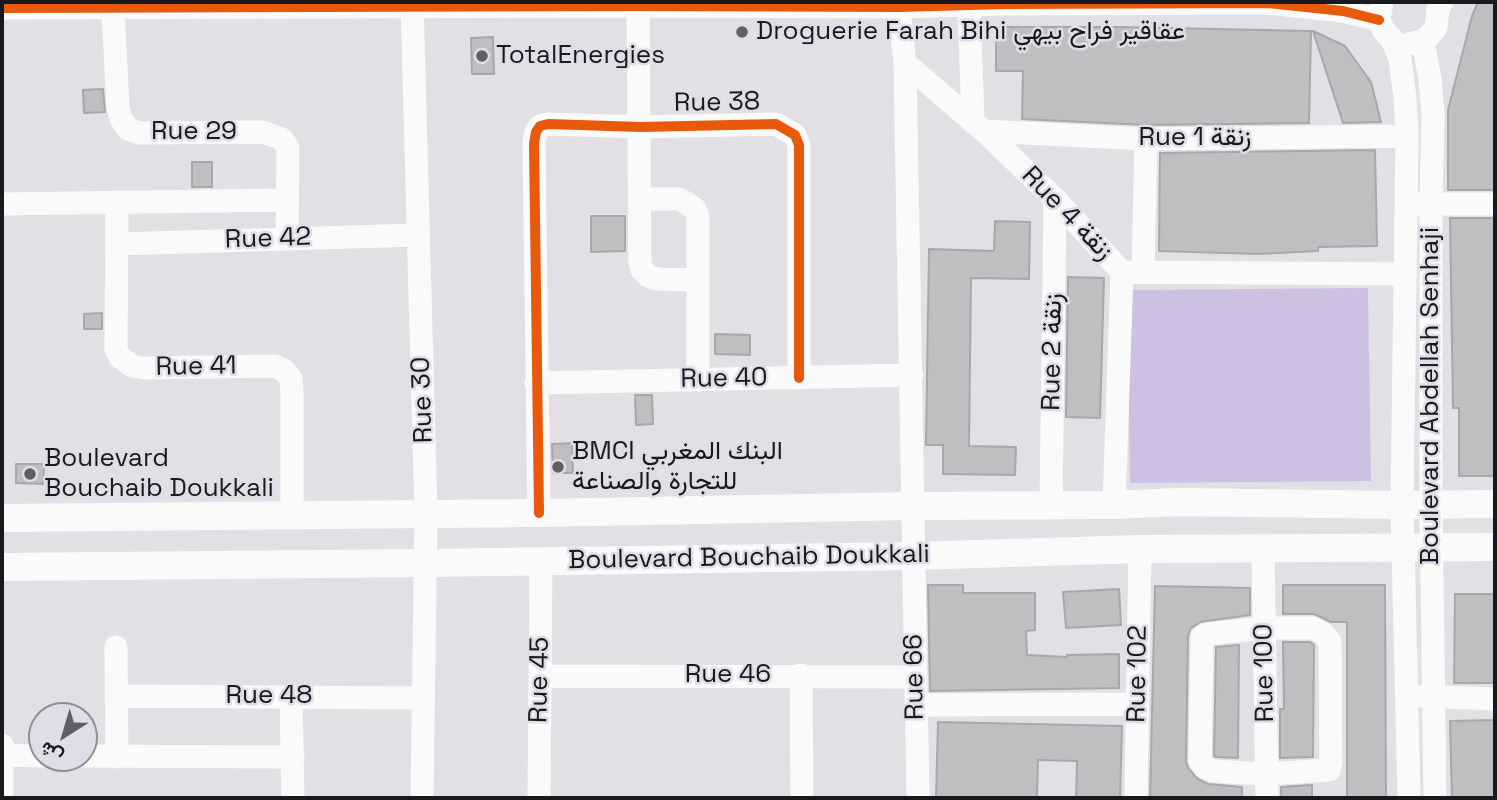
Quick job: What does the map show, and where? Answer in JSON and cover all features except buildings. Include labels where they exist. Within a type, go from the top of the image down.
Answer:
[{"type":"main road","name":"Boulevard Bouchaib Doukkali","points":[[2,518],[539,513],[1179,502],[1495,504]]},
{"type":"main road","name":"Boulevard Bouchaib Doukkali","points":[[2,567],[541,562],[1403,546],[1495,547]]},
{"type":"street","points":[[2,8],[412,4],[1268,4],[1343,11],[1384,20],[1408,44],[1423,41],[1436,27],[1438,4]]},
{"type":"street","name":"Rue 30","points":[[412,4],[426,514],[422,798]]},
{"type":"street","points":[[899,4],[905,62]]},
{"type":"street","points":[[969,5],[979,126]]},
{"type":"street","points":[[638,6],[640,262],[642,270],[657,279],[697,281]]},
{"type":"street","name":"Rue 29","points":[[113,8],[118,108],[128,129],[140,133],[273,134],[282,139],[288,148],[287,238]]},
{"type":"street","name":"Boulevard Abdellah Senhaji","points":[[1384,20],[1400,59],[1405,98],[1402,505],[1409,798]]},
{"type":"street","name":"Boulevard Abdellah Senhaji","points":[[1423,41],[1433,113],[1431,505],[1435,798]]},
{"type":"street","name":"Rue 4 زنقة","points":[[905,62],[979,126],[1133,272],[1405,274]]},
{"type":"street","name":"Rue 66","points":[[905,62],[918,798]]},
{"type":"street","name":"Rue 38","points":[[536,383],[534,144],[540,126],[548,124],[641,127],[776,124],[795,135],[799,145],[799,378]]},
{"type":"street","name":"Rue 1 زنقة","points":[[979,126],[1146,139],[1406,136]]},
{"type":"street","points":[[1114,505],[1146,139]]},
{"type":"street","points":[[641,199],[680,199],[695,209],[698,216],[698,380]]},
{"type":"street","name":"Rue 2 زنقة","points":[[1051,505],[1055,199]]},
{"type":"street","name":"Rue 42","points":[[2,204],[287,200]]},
{"type":"street","name":"Rue 41","points":[[117,202],[116,350],[124,362],[144,368],[275,366],[285,371],[290,379],[292,515]]},
{"type":"street","points":[[1405,204],[1495,204]]},
{"type":"street","name":"Rue 42","points":[[118,244],[417,235]]},
{"type":"street","name":"Rue 40","points":[[536,383],[912,375]]},
{"type":"street","points":[[536,383],[539,513]]},
{"type":"street","name":"Rue 100","points":[[1264,548],[1266,798]]},
{"type":"street","name":"Rue 102","points":[[1136,798],[1140,550]]},
{"type":"street","name":"Rue 45","points":[[539,798],[541,562]]},
{"type":"street","points":[[1264,628],[1314,628],[1330,642],[1331,763],[1329,769],[1266,774],[1213,771],[1203,767],[1200,761],[1202,636],[1264,628]]},
{"type":"street","points":[[116,647],[117,757]]},
{"type":"street","points":[[800,675],[802,798]]},
{"type":"street","name":"Rue 46","points":[[540,676],[915,677]]},
{"type":"street","points":[[1407,694],[1495,699]]},
{"type":"street","name":"Rue 48","points":[[116,696],[422,698]]},
{"type":"street","points":[[291,696],[293,798]]},
{"type":"street","points":[[916,705],[1137,704]]},
{"type":"street","points":[[2,745],[2,798]]},
{"type":"street","points":[[2,755],[28,755]]},
{"type":"street","points":[[98,756],[293,757]]},
{"type":"shaded area","points":[[1368,288],[1371,481],[1130,483],[1127,290]]},
{"type":"cycle path","points":[[2,8],[899,7],[1268,3],[1343,11],[1379,20]]},
{"type":"cycle path","points":[[539,513],[534,144],[540,126],[776,124],[795,135],[799,145],[799,378]]},
{"type":"place","name":"Droguerie Farah Bihi عقاقير فراح بيهي","points":[[742,32]]},
{"type":"place","name":"TotalEnergies","points":[[482,56]]},
{"type":"place","name":"BMCI البنك المغربي للتجارة والصناعة","points":[[558,467]]},
{"type":"place","name":"Boulevard Bouchaib Doukkali","points":[[30,474]]}]
